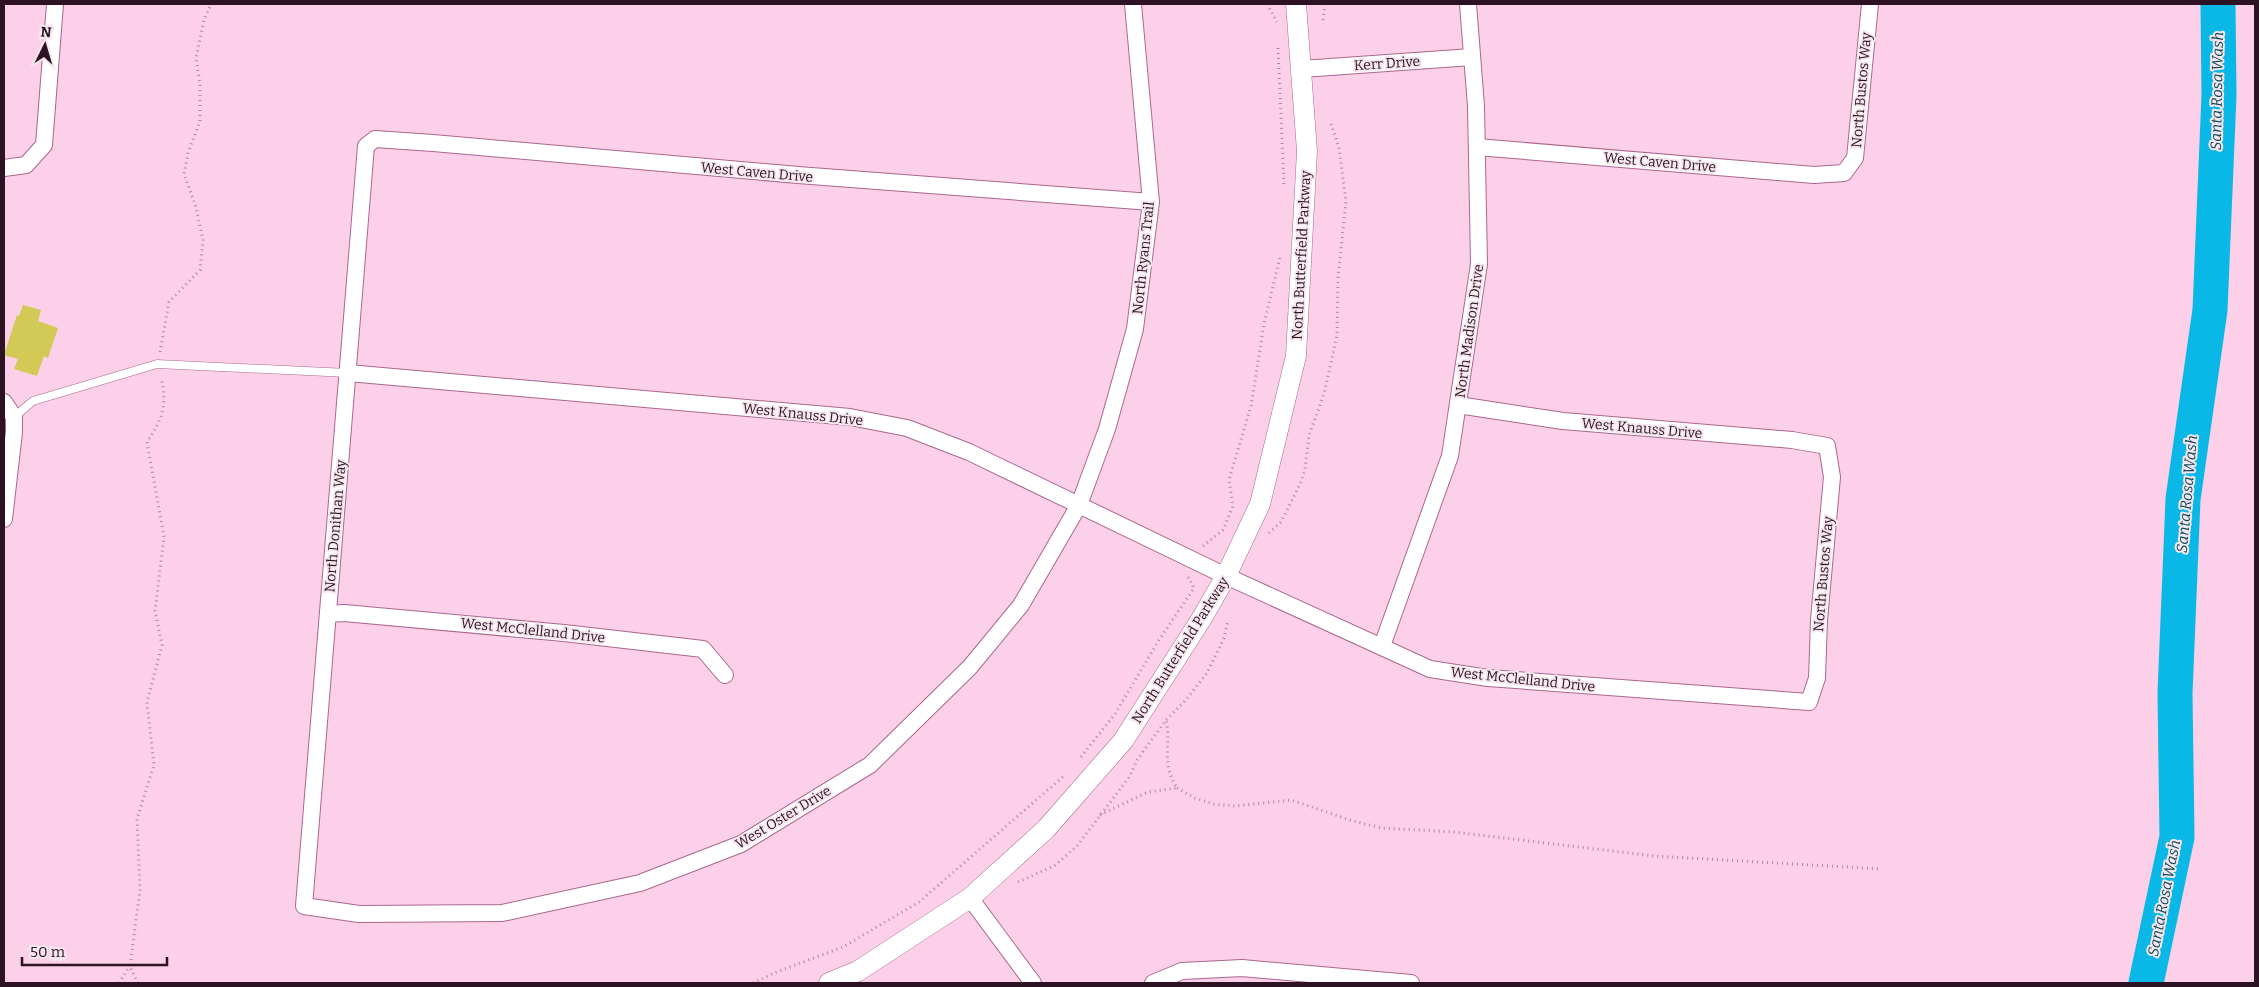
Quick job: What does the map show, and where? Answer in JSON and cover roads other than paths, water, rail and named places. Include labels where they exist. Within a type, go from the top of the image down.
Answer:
[{"type":"street","points":[[4,168],[26,166],[44,145],[55,4]]},
{"type":"street","name":"North Ryans Trail","points":[[1079,505],[1107,429],[1135,329],[1151,202],[1133,4]]},
{"type":"street","name":"North Butterfield Parkway","points":[[829,983],[858,971],[970,898],[1046,828],[1123,741],[1202,618],[1226,576],[1260,504],[1296,356],[1307,151],[1296,4]]},
{"type":"street","name":"North Madison Drive","points":[[1382,646],[1450,456],[1480,264],[1477,147],[1468,4]]},
{"type":"street","name":"North Bustos Way","points":[[1844,173],[1855,158],[1870,4]]},
{"type":"street","name":"Kerr Drive","points":[[1302,69],[1472,57]]},
{"type":"street","name":"West Caven Drive","points":[[366,146],[375,139],[433,143],[798,175],[1151,202]]},
{"type":"street","name":"North Donithan Way","points":[[304,906],[366,146]]},
{"type":"street","name":"West Caven Drive","points":[[1477,147],[1804,174],[1844,173]]},
{"type":"street","name":"West Knauss Drive","points":[[348,373],[850,417],[907,428],[969,452],[1226,576]]},
{"type":"street","points":[[4,402],[14,417],[4,519]]},
{"type":"street","name":"West Knauss Drive","points":[[1458,405],[1563,421],[1764,438],[1827,446]]},
{"type":"street","name":"North Bustos Way","points":[[1809,702],[1817,678],[1819,620],[1832,477],[1827,446]]},
{"type":"street","name":"West Oster Drive","points":[[304,906],[358,914],[502,913],[640,883],[741,844],[870,764],[970,667],[1021,605],[1079,505]]},
{"type":"street","name":"West McClelland Drive","points":[[1226,576],[1430,669],[1488,678],[1809,702]]},
{"type":"street","name":"West McClelland Drive","points":[[328,614],[344,613],[564,632],[703,648],[725,675]]},
{"type":"street","points":[[970,898],[1033,983]]},
{"type":"street","points":[[1153,983],[1182,971],[1242,968],[1411,983]]},
{"type":"lane","points":[[14,417],[33,401],[157,364],[348,373]]},
{"type":"waterway","name":"Santa Rosa Wash","points":[[2146,983],[2177,837],[2175,693],[2183,499],[2210,310],[2219,95],[2218,4]]}]
